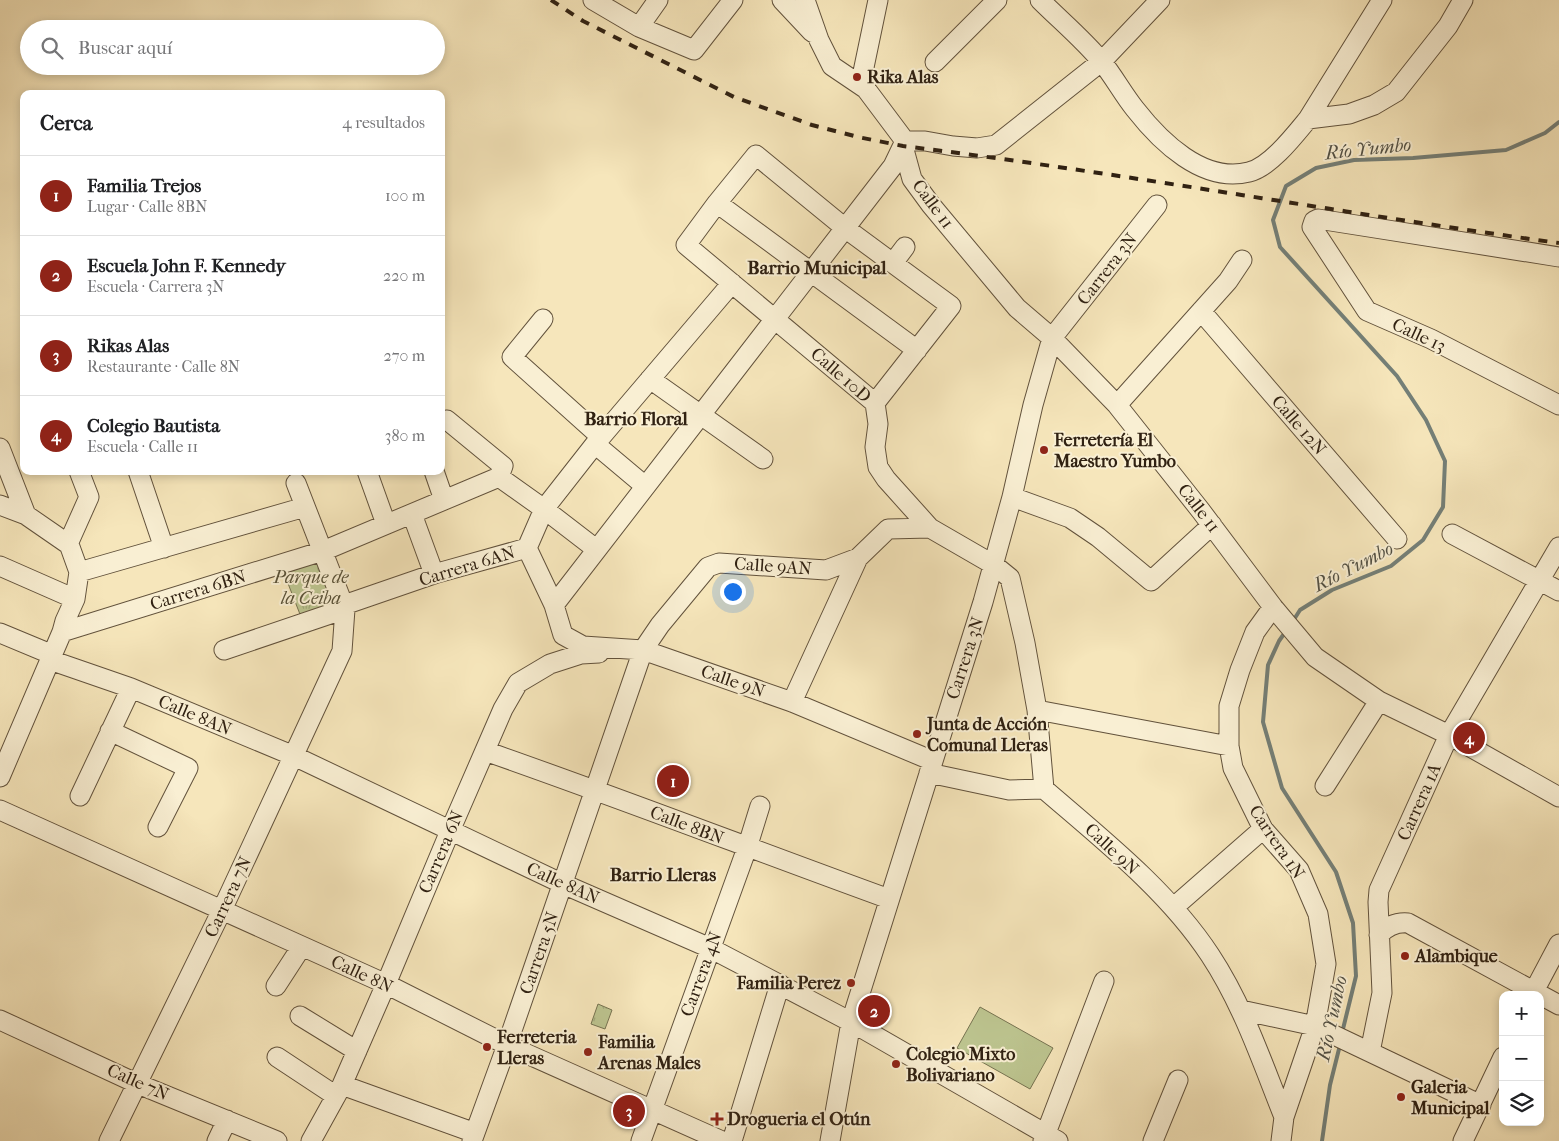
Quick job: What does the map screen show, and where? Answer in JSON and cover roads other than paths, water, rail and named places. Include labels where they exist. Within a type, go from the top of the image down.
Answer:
[{"type":"street","points":[[593,0],[639,27],[694,50],[733,0]]},
{"type":"street","points":[[639,27],[658,0]]},
{"type":"street","points":[[782,0],[820,40]]},
{"type":"street","points":[[804,0],[832,66],[866,89],[904,144]]},
{"type":"street","points":[[866,89],[863,72],[878,0]]},
{"type":"street","points":[[934,62],[998,0]]},
{"type":"street","points":[[1040,0],[1102,62],[1135,109],[1157,134],[1178,153],[1202,168],[1227,174],[1249,172],[1267,162],[1297,132],[1308,119],[1382,0]]},
{"type":"street","points":[[904,144],[926,141],[977,148],[996,145],[1102,62],[1160,0]]},
{"type":"street","points":[[1308,119],[1349,114],[1374,105],[1396,92],[1448,26],[1463,0]]},
{"type":"street","points":[[556,612],[596,549],[893,166],[904,144]]},
{"type":"street","name":"Calle 11","points":[[904,144],[912,179],[931,205],[1017,308],[1052,338],[1117,406],[1212,525],[1274,609],[1315,657],[1379,701],[1448,735],[1559,797]]},
{"type":"street","points":[[875,403],[951,306],[845,228],[756,155],[717,203],[916,350]]},
{"type":"street","name":"Calle 10D","points":[[717,203],[686,245],[728,287],[875,403],[878,424],[875,447],[878,467],[886,479],[930,528],[994,565],[1010,578],[1025,642],[1037,710],[1044,789]]},
{"type":"street","name":"Carrera 3N","points":[[830,1141],[851,1022],[994,565],[1033,405],[1052,338],[1157,205]]},
{"type":"street","name":"Calle 13","points":[[1559,257],[1318,219],[1314,221],[1312,227],[1367,311],[1431,339],[1559,406]]},
{"type":"street","points":[[893,263],[905,247]]},
{"type":"street","points":[[1117,406],[1228,281],[1242,260]]},
{"type":"street","name":"Carrera 6AN","points":[[224,650],[434,574],[527,548],[544,509],[598,441],[728,287]]},
{"type":"street","name":"Calle 12N","points":[[1202,311],[1397,539]]},
{"type":"street","points":[[543,319],[512,357],[645,486]]},
{"type":"street","points":[[650,379],[763,459]]},
{"type":"street","points":[[447,420],[503,466],[499,477],[596,549]]},
{"type":"street","points":[[0,448],[26,515]]},
{"type":"street","points":[[68,544],[89,497],[81,475]]},
{"type":"street","points":[[139,475],[164,548]]},
{"type":"street","points":[[368,475],[386,524]]},
{"type":"street","points":[[435,475],[444,500]]},
{"type":"street","name":"Carrera 6BN","points":[[62,632],[322,551],[499,477]]},
{"type":"street","points":[[296,483],[344,607]]},
{"type":"street","points":[[1012,497],[1070,518],[1098,537],[1151,581],[1212,525]]},
{"type":"street","points":[[0,505],[26,515],[68,544],[79,572],[75,599],[0,777]]},
{"type":"street","points":[[79,572],[305,507]]},
{"type":"street","points":[[412,514],[434,574]]},
{"type":"street","name":"Calle 9AN","points":[[643,650],[660,625],[708,568],[719,563],[826,570],[858,558],[888,530],[930,528]]},
{"type":"street","points":[[1452,534],[1559,591]]},
{"type":"street","name":"Carrera 1A","points":[[1365,1050],[1382,993],[1379,890],[1448,735],[1559,547]]},
{"type":"street","points":[[527,548],[556,612],[563,634],[583,646],[643,650]]},
{"type":"street","points":[[792,702],[858,558]]},
{"type":"street","points":[[0,566],[75,599]]},
{"type":"street","name":"Carrera 7N","points":[[109,1141],[222,910],[342,651],[344,607]]},
{"type":"street","name":"Carrera 1N","points":[[1274,609],[1255,632],[1240,670],[1229,706],[1229,746],[1233,768],[1264,828],[1299,870],[1318,914],[1326,964],[1320,1028],[1284,1117],[1282,1141]]},
{"type":"street","name":"Calle 8AN","points":[[0,633],[52,657],[294,756],[563,884],[710,948],[851,1022],[1049,1139]]},
{"type":"street","name":"Calle 9N","points":[[643,650],[792,702],[931,767],[1009,790],[1044,789],[1100,837],[1174,907],[1210,955],[1241,1010],[1284,1117]]},
{"type":"street","name":"Carrera 6N","points":[[311,1141],[339,1090],[357,1051],[484,751],[503,709],[518,683],[550,664],[582,654],[643,650]]},
{"type":"street","name":"Carrera 5N","points":[[473,1137],[507,1045],[643,650]]},
{"type":"street","points":[[80,796],[130,688]]},
{"type":"street","points":[[1325,786],[1379,701]]},
{"type":"street","points":[[1037,710],[1229,746]]},
{"type":"street","points":[[110,731],[188,768],[158,827]]},
{"type":"street","name":"Calle 8BN","points":[[484,751],[889,899]]},
{"type":"street","name":"Carrera 4N","points":[[642,1141],[747,848],[760,806]]},
{"type":"street","name":"Calle 8N","points":[[0,810],[386,984],[507,1045],[722,1141]]},
{"type":"street","points":[[1174,907],[1264,828]]},
{"type":"street","points":[[1379,935],[1386,927],[1402,922],[1408,923],[1529,991]]},
{"type":"street","points":[[1534,991],[1559,944]]},
{"type":"street","points":[[276,986],[302,946]]},
{"type":"street","points":[[1049,1139],[1104,980]]},
{"type":"street","points":[[732,1141],[780,984]]},
{"type":"street","points":[[1544,998],[1559,1005]]},
{"type":"street","points":[[1241,1010],[1320,1028],[1481,1105]]},
{"type":"street","points":[[300,1016],[357,1051]]},
{"type":"street","name":"Calle 7N","points":[[0,1020],[138,1084],[277,1141]]},
{"type":"street","points":[[277,1057],[339,1090],[473,1137]]},
{"type":"street","points":[[1463,1141],[1499,1066]]},
{"type":"street","points":[[1153,1141],[1178,1080]]},
{"type":"street","points":[[217,1141],[227,1120]]},
{"type":"waterway","name":"Río Yumbo","points":[[1293,621],[1300,610],[1332,590],[1391,566],[1423,540],[1443,507],[1445,461],[1426,420],[1397,376],[1280,247],[1273,220],[1286,186],[1316,168],[1354,160],[1413,158],[1506,150],[1545,133],[1559,122]]},
{"type":"waterway","name":"Río Yumbo","points":[[1286,631],[1279,641],[1268,665],[1263,722],[1282,788],[1336,872],[1353,923],[1356,976],[1342,1033]]},
{"type":"waterway","name":"Río Yumbo","points":[[1322,1141],[1330,1085],[1340,1045]]},
{"type":"railway","points":[[551,0],[583,21],[734,97],[812,125],[858,137],[903,146],[1068,168],[1559,243]]},
{"type":"place","name":"Rika Alas","points":[[857,77]]},
{"type":"place","name":"Ferretería El Maestro Yumbo","points":[[1044,450]]},
{"type":"place","name":"Junta de Acción Comunal Lleras","points":[[917,734]]},
{"type":"place","name":"Colegio Bautista","points":[[1469,738]]},
{"type":"place","name":"Familia Trejos","points":[[673,781]]},
{"type":"place","name":"Alambique","points":[[1405,956]]},
{"type":"place","name":"Familia Perez","points":[[851,983]]},
{"type":"place","name":"Escuela John F. Kennedy","points":[[874,1011]]},
{"type":"place","name":"Ferreteria Lleras","points":[[487,1047]]},
{"type":"place","name":"Familia Arenas Males","points":[[588,1052]]},
{"type":"place","name":"Colegio Mixto Bolivariano","points":[[896,1064]]},
{"type":"place","name":"Galeria Municipal","points":[[1401,1097]]},
{"type":"place","name":"Rikas Alas","points":[[629,1111]]},
{"type":"place","name":"Drogueria el Otún","points":[[717,1119]]},
{"type":"district","name":"Barrio Municipal","points":[[817,267]]},
{"type":"district","name":"Barrio Floral","points":[[636,418]]},
{"type":"district","name":"Barrio Lleras","points":[[663,874]]},
{"type":"park label","name":"Parque de la Ceiba","points":[[311,587]]}]
